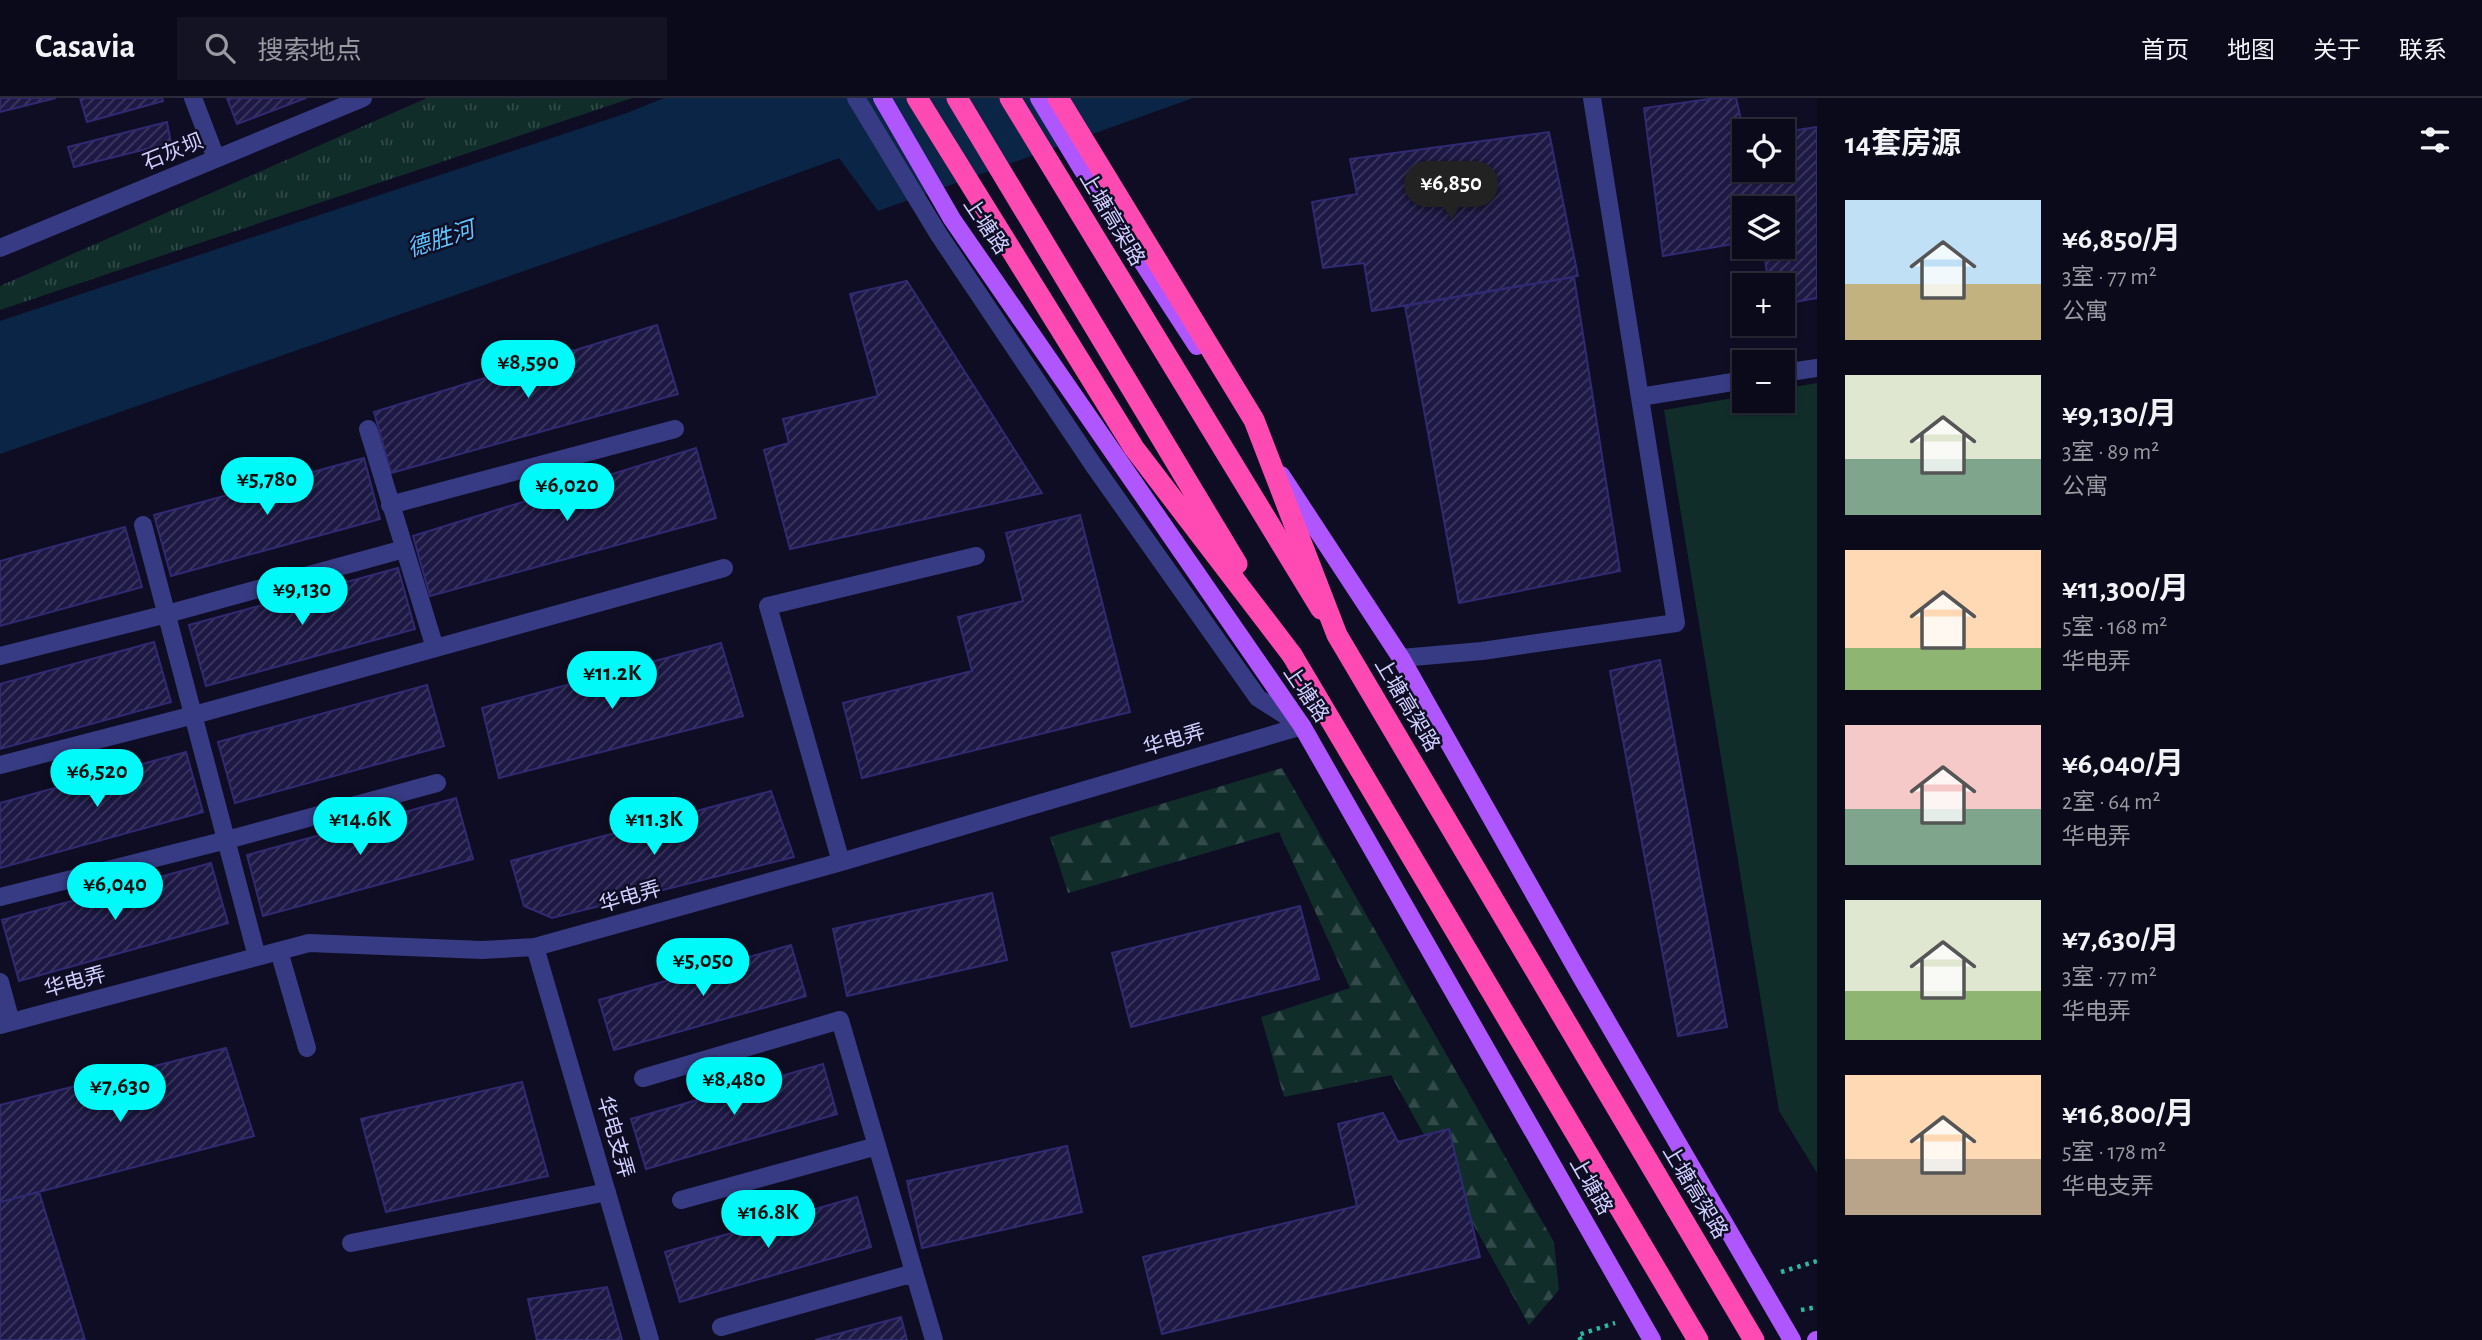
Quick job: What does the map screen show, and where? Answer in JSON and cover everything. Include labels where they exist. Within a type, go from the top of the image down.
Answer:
[{"type":"highway","points":[[916,98],[1134,448],[1292,655]]},
{"type":"highway","points":[[957,98],[1292,655],[1698,1340]]},
{"type":"highway","name":"上塘高架路","points":[[1010,98],[1336,635],[1754,1340]]},
{"type":"highway","points":[[1058,98],[1254,420],[1336,635]]},
{"type":"main road","name":"上塘路","points":[[882,98],[952,219],[1301,726],[1652,1340]]},
{"type":"main road","points":[[1039,98],[1082,169],[1401,658],[1791,1340]]},
{"type":"street","points":[[193,98],[216,158]]},
{"type":"street","name":"石灰坝","points":[[0,248],[363,98]]},
{"type":"street","points":[[856,98],[939,235],[1094,466],[1258,698],[1301,726]]},
{"type":"street","points":[[1401,658],[1482,651],[1676,623],[1592,98]]},
{"type":"street","points":[[1795,371],[1817,368]]},
{"type":"street","points":[[1640,397],[1732,382]]},
{"type":"street","points":[[368,429],[435,649]]},
{"type":"street","points":[[390,505],[675,429]]},
{"type":"street","points":[[143,525],[257,957]]},
{"type":"street","points":[[0,656],[167,614],[404,549]]},
{"type":"street","points":[[841,862],[768,606],[976,556]]},
{"type":"street","points":[[0,765],[194,715],[724,568]]},
{"type":"street","name":"华电弄","points":[[5,1024],[309,943],[482,950],[536,947],[841,862],[1301,726]]},
{"type":"street","points":[[0,897],[227,840],[437,783]]},
{"type":"street","name":"华电支弄","points":[[536,947],[650,1340]]},
{"type":"street","points":[[279,951],[307,1048]]},
{"type":"street","points":[[0,982],[5,1024]]},
{"type":"street","points":[[643,1078],[840,1020],[934,1340]]},
{"type":"street","points":[[681,1200],[877,1146]]},
{"type":"street","points":[[351,1243],[607,1192]]},
{"type":"street","points":[[721,1326],[914,1273]]},
{"type":"green space","points":[[427,98],[632,98],[0,310],[0,286]]},
{"type":"green space","points":[[1817,383],[1817,1173],[1779,1111],[1664,410],[1732,398],[1732,413],[1795,413],[1795,387]]},
{"type":"green space","points":[[1282,768],[1554,1242],[1559,1290],[1529,1325],[1391,1075],[1284,1097],[1261,1017],[1350,988],[1279,832],[1068,893],[1050,837]]},
{"type":"water","name":"德胜河","points":[[664,98],[1193,98],[878,211],[839,158],[673,219],[0,454],[0,321],[627,113]]},
{"type":"building","points":[[0,98],[56,98],[0,112]]},
{"type":"building","points":[[80,98],[162,98],[163,101],[87,122]]},
{"type":"building","points":[[227,98],[306,98],[237,124]]},
{"type":"building","points":[[1736,98],[1741,119],[1732,119],[1732,182],[1795,182],[1795,130],[1817,127],[1817,298],[1795,302],[1795,273],[1767,273],[1765,259],[1795,259],[1795,196],[1732,196],[1732,244],[1663,256],[1644,108]]},
{"type":"building","points":[[167,122],[171,143],[74,167],[68,147]]},
{"type":"building","points":[[1549,132],[1578,276],[1372,311],[1364,263],[1323,268],[1312,202],[1357,194],[1350,159]]},
{"type":"building","points":[[1574,277],[1620,571],[1459,603],[1405,306]]},
{"type":"building","points":[[907,281],[1042,493],[790,549],[764,450],[789,443],[783,419],[878,396],[850,294]]},
{"type":"building","points":[[657,325],[678,394],[391,473],[374,412]]},
{"type":"building","points":[[696,448],[716,518],[430,596],[413,536]]},
{"type":"building","points":[[364,458],[380,519],[171,576],[154,515]]},
{"type":"building","points":[[1080,515],[1130,712],[862,778],[843,703],[972,671],[958,617],[1023,601],[1006,533]]},
{"type":"building","points":[[125,527],[142,587],[0,626],[0,561]]},
{"type":"building","points":[[398,568],[415,629],[206,686],[189,625]]},
{"type":"building","points":[[154,642],[171,702],[0,749],[0,684]]},
{"type":"building","points":[[721,643],[743,716],[499,778],[482,708]]},
{"type":"building","points":[[1660,660],[1727,1027],[1678,1036],[1610,671]]},
{"type":"building","points":[[427,685],[444,746],[235,803],[218,742]]},
{"type":"building","points":[[186,752],[203,812],[0,868],[0,803]]},
{"type":"building","points":[[771,791],[794,857],[552,918],[524,906],[511,861]]},
{"type":"building","points":[[456,798],[473,859],[263,916],[247,855]]},
{"type":"building","points":[[211,863],[228,923],[19,981],[2,920]]},
{"type":"building","points":[[992,893],[1007,960],[847,996],[833,929]]},
{"type":"building","points":[[1300,906],[1319,979],[1131,1027],[1112,953]]},
{"type":"building","points":[[791,945],[806,996],[614,1050],[599,1000]]},
{"type":"building","points":[[226,1048],[254,1136],[0,1202],[0,1105]]},
{"type":"building","points":[[823,1064],[837,1114],[646,1169],[631,1119]]},
{"type":"building","points":[[522,1082],[548,1176],[386,1212],[361,1119]]},
{"type":"building","points":[[1383,1113],[1398,1142],[1449,1129],[1480,1257],[1162,1334],[1143,1257],[1357,1206],[1338,1124]]},
{"type":"building","points":[[1067,1146],[1082,1212],[922,1248],[907,1181]]},
{"type":"building","points":[[39,1192],[85,1340],[0,1340],[0,1202]]},
{"type":"building","points":[[857,1197],[871,1247],[680,1302],[665,1252]]},
{"type":"building","points":[[607,1287],[622,1340],[537,1340],[528,1299]]},
{"type":"building","points":[[901,1317],[907,1340],[815,1340]]}]
